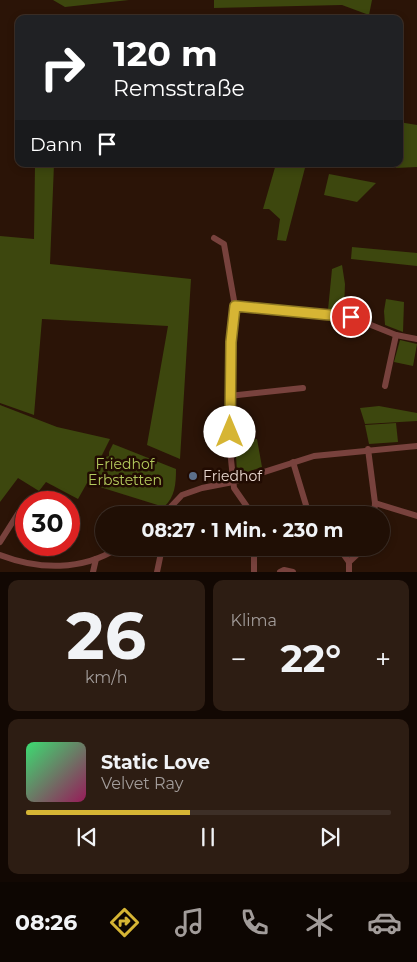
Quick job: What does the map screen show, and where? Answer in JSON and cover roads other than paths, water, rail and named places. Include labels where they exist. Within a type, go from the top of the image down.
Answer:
[{"type":"street","points":[[214,238],[224,244],[235,306],[231,342],[229,396],[230,450],[234,488],[247,506]]},
{"type":"street","points":[[235,306],[351,317],[396,335],[417,339]]},
{"type":"street","points":[[384,386],[396,335]]},
{"type":"street","points":[[229,396],[303,388]]},
{"type":"street","points":[[172,506],[182,495],[202,488],[233,482],[314,456],[368,449],[417,446]]},
{"type":"street","points":[[368,449],[375,506]]},
{"type":"street","points":[[293,462],[306,506]]},
{"type":"street","points":[[375,503],[417,516]]},
{"type":"street","points":[[0,542],[15,520]]},
{"type":"street","points":[[0,555],[21,561],[52,566],[78,564],[96,560],[103,556]]},
{"type":"street","points":[[157,572],[160,556]]},
{"type":"street","points":[[254,556],[254,572]]},
{"type":"street","points":[[345,556],[349,562],[350,572]]},
{"type":"street","points":[[349,562],[355,556]]},
{"type":"street","points":[[93,572],[96,560]]},
{"type":"street","points":[[280,572],[284,570],[293,572]]},
{"type":"place","name":"Friedhof","points":[[193,476]]},
{"type":"park label","name":"Friedhof Erbstetten","points":[[125,472]]}]
